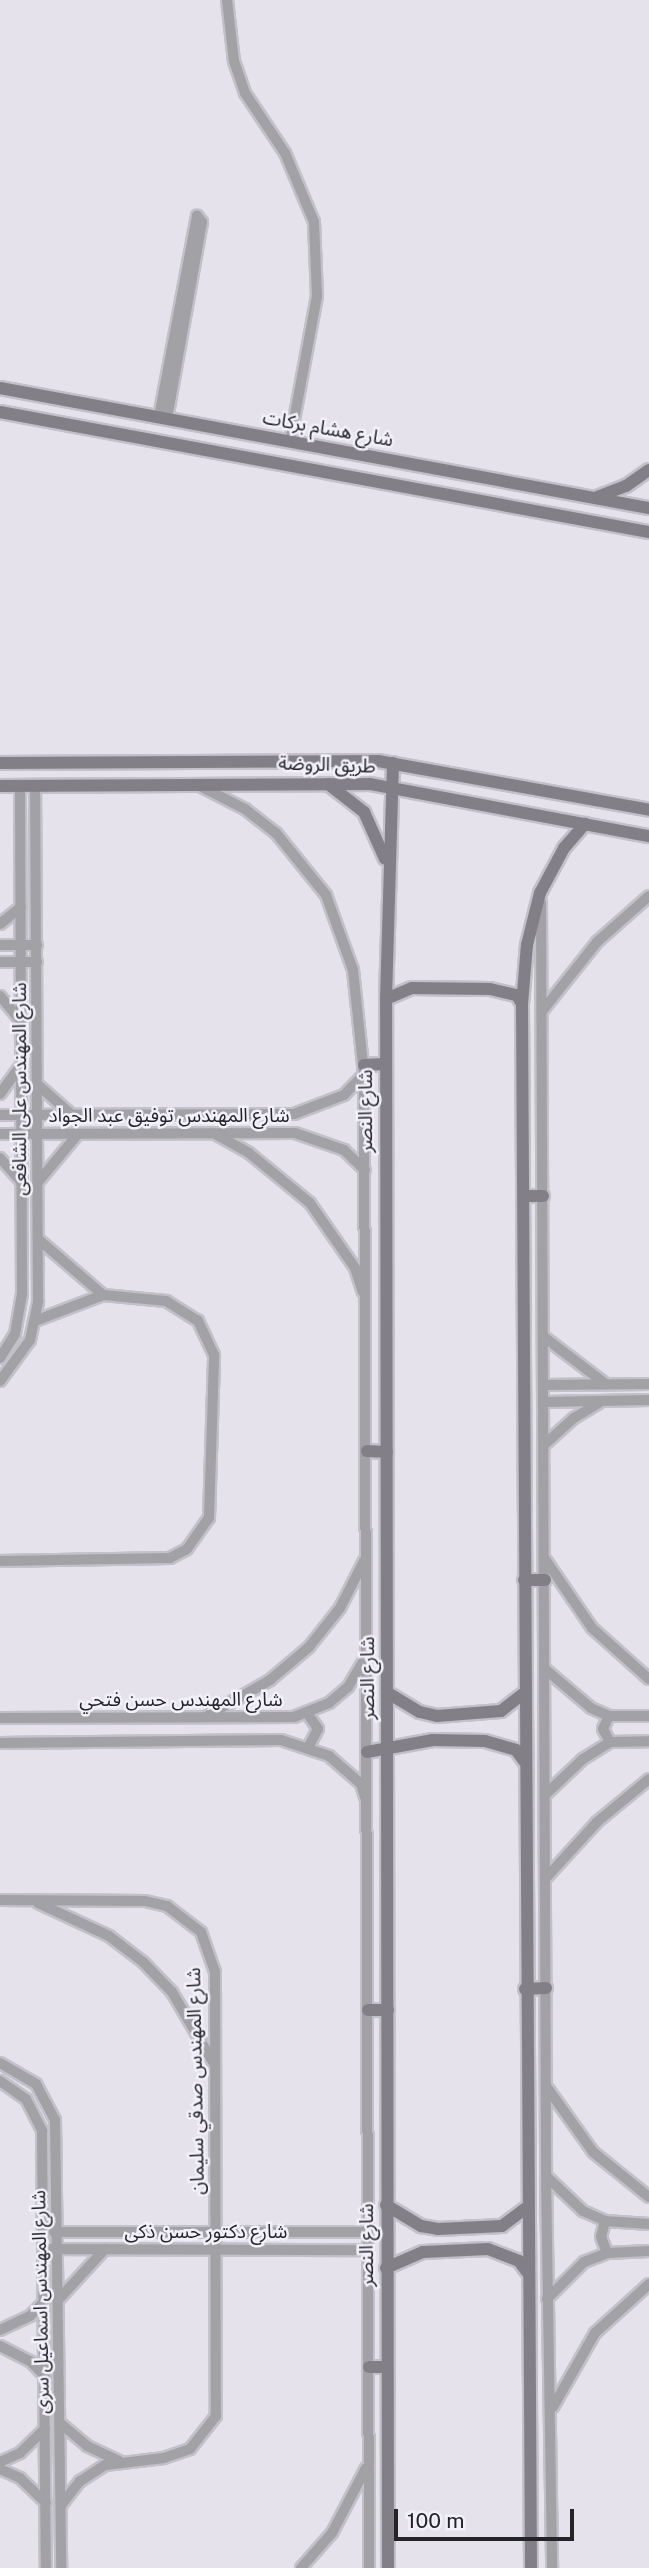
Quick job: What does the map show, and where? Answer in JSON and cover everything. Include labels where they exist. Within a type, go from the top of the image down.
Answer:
[{"type":"street","points":[[227,0],[234,61],[245,93],[285,153],[314,222],[317,296],[290,441]]},
{"type":"street","points":[[197,216],[202,222],[163,418],[197,216]]},
{"type":"street","name":"شارع هشام بركات","points":[[0,388],[649,508]]},
{"type":"street","points":[[30,418],[33,394]]},
{"type":"street","points":[[0,412],[649,531]]},
{"type":"street","points":[[333,474],[337,450]]},
{"type":"street","points":[[595,498],[626,486],[649,470]]},
{"type":"street","name":"طريق الروضة","points":[[0,763],[341,759],[393,763],[649,810]]},
{"type":"street","name":"شارع النصر","points":[[388,2568],[385,1064],[393,763]]},
{"type":"street","points":[[325,782],[364,812],[381,845],[388,880]]},
{"type":"street","name":"طريق الروضة","points":[[0,786],[325,782],[391,787],[649,835]]},
{"type":"street","points":[[193,784],[245,809],[276,833],[326,895],[353,970],[364,1069],[367,1303],[369,2568]]},
{"type":"street","name":"شارع المهندس على الشافعى","points":[[0,1358],[16,1334],[21,1314],[20,785]]},
{"type":"street","name":"شارع المهندس على الشافعى","points":[[0,1381],[21,1358],[36,1321],[38,1182],[35,785]]},
{"type":"street","points":[[513,810],[517,785]]},
{"type":"street","points":[[531,2568],[526,2208],[522,1004],[527,945],[540,893],[564,848],[585,824]]},
{"type":"street","points":[[540,893],[543,1011],[546,2176],[547,2300],[552,2411],[552,2568]]},
{"type":"street","points":[[543,1011],[597,942],[649,896]]},
{"type":"street","points":[[0,924],[21,907]]},
{"type":"street","points":[[0,945],[37,945]]},
{"type":"street","points":[[0,962],[37,962]]},
{"type":"street","points":[[386,999],[412,988],[490,989],[517,995],[522,1004]]},
{"type":"street","points":[[0,996],[21,1021]]},
{"type":"street","points":[[364,1069],[385,1064]]},
{"type":"street","points":[[0,1094],[21,1065]]},
{"type":"street","name":"شارع المهندس توفيق عبد الجواد","points":[[0,1115],[294,1114],[344,1095],[364,1069]]},
{"type":"street","points":[[37,1084],[73,1115]]},
{"type":"street","points":[[215,1133],[249,1153],[310,1203],[355,1268],[367,1303]]},
{"type":"street","name":"شارع المهندس توفيق عبد الجواد","points":[[0,1134],[215,1133],[312,1136],[344,1150],[366,1172]]},
{"type":"street","points":[[38,1182],[78,1134]]},
{"type":"street","points":[[0,1158],[22,1181]]},
{"type":"street","points":[[523,1196],[543,1196]]},
{"type":"street","points":[[38,1239],[103,1295]]},
{"type":"street","points":[[0,1562],[170,1558],[194,1542],[209,1518],[215,1374],[208,1337],[198,1321],[166,1301],[103,1295],[36,1321]]},
{"type":"street","points":[[544,1337],[607,1384]]},
{"type":"street","points":[[544,1385],[649,1384]]},
{"type":"street","points":[[545,1444],[574,1418],[605,1400]]},
{"type":"street","points":[[544,1402],[649,1400]]},
{"type":"street","points":[[367,1451],[387,1452]]},
{"type":"street","points":[[205,1717],[270,1679],[309,1647],[353,1586],[364,1563],[367,1539]]},
{"type":"street","points":[[545,1559],[592,1628],[649,1679]]},
{"type":"street","points":[[524,1580],[545,1580]]},
{"type":"street","name":"شارع المهندس حسن فتحي","points":[[0,1718],[281,1718],[307,1713],[348,1687],[362,1668],[367,1645]]},
{"type":"street","points":[[545,1669],[575,1698],[609,1716],[649,1716]]},
{"type":"street","points":[[388,1693],[420,1712],[437,1716],[501,1711],[524,1693]]},
{"type":"street","points":[[307,1713],[318,1729],[309,1746]]},
{"type":"street","points":[[609,1716],[603,1729],[610,1742]]},
{"type":"street","points":[[0,1743],[281,1740],[309,1746],[346,1769],[361,1784],[367,1803]]},
{"type":"street","points":[[367,1752],[388,1752],[433,1740],[485,1741],[516,1751],[524,1761]]},
{"type":"street","points":[[546,1794],[583,1759],[610,1742],[649,1741]]},
{"type":"street","points":[[546,1878],[597,1822],[649,1779]]},
{"type":"street","name":"شارع المهندس صدقي سليمان","points":[[0,1900],[145,1901],[186,1916],[211,1951],[216,2249]]},
{"type":"street","points":[[31,1901],[81,1920],[143,1962],[190,2018],[215,2065]]},
{"type":"street","points":[[525,1989],[546,1988]]},
{"type":"street","points":[[368,2010],[388,2010]]},
{"type":"street","name":"شارع المهندس اسماعيل سرى","points":[[0,2063],[36,2084],[55,2120],[61,2568]]},
{"type":"street","name":"شارع المهندس اسماعيل سرى","points":[[0,2081],[26,2099],[42,2131],[46,2568]]},
{"type":"street","points":[[546,2086],[593,2152],[649,2197]]},
{"type":"street","points":[[546,2176],[583,2211],[605,2221],[649,2224]]},
{"type":"street","points":[[386,2205],[421,2226],[438,2229],[502,2226],[526,2208]]},
{"type":"street","points":[[605,2221],[601,2237],[607,2253]]},
{"type":"street","name":"شارع دكتور حسن ذكى","points":[[44,2232],[368,2232]]},
{"type":"street","name":"شارع دكتور حسن ذكى","points":[[44,2249],[368,2250]]},
{"type":"street","points":[[59,2300],[105,2249]]},
{"type":"street","points":[[61,2505],[92,2472],[120,2461],[177,2455],[201,2440],[216,2416],[216,2249]]},
{"type":"street","points":[[386,2268],[423,2252],[488,2249],[519,2261],[527,2273]]},
{"type":"street","points":[[547,2300],[584,2262],[607,2253],[649,2251]]},
{"type":"street","points":[[552,2411],[572,2366],[595,2333],[649,2284]]},
{"type":"street","points":[[0,2330],[30,2316],[44,2302]]},
{"type":"street","points":[[0,2346],[31,2362],[45,2376]]},
{"type":"street","points":[[369,2367],[387,2367]]},
{"type":"street","points":[[60,2423],[88,2446],[120,2461]]},
{"type":"street","points":[[0,2462],[20,2453],[45,2429]]},
{"type":"street","points":[[301,2568],[346,2510],[369,2461]]},
{"type":"street","points":[[0,2469],[20,2478],[46,2503]]}]
